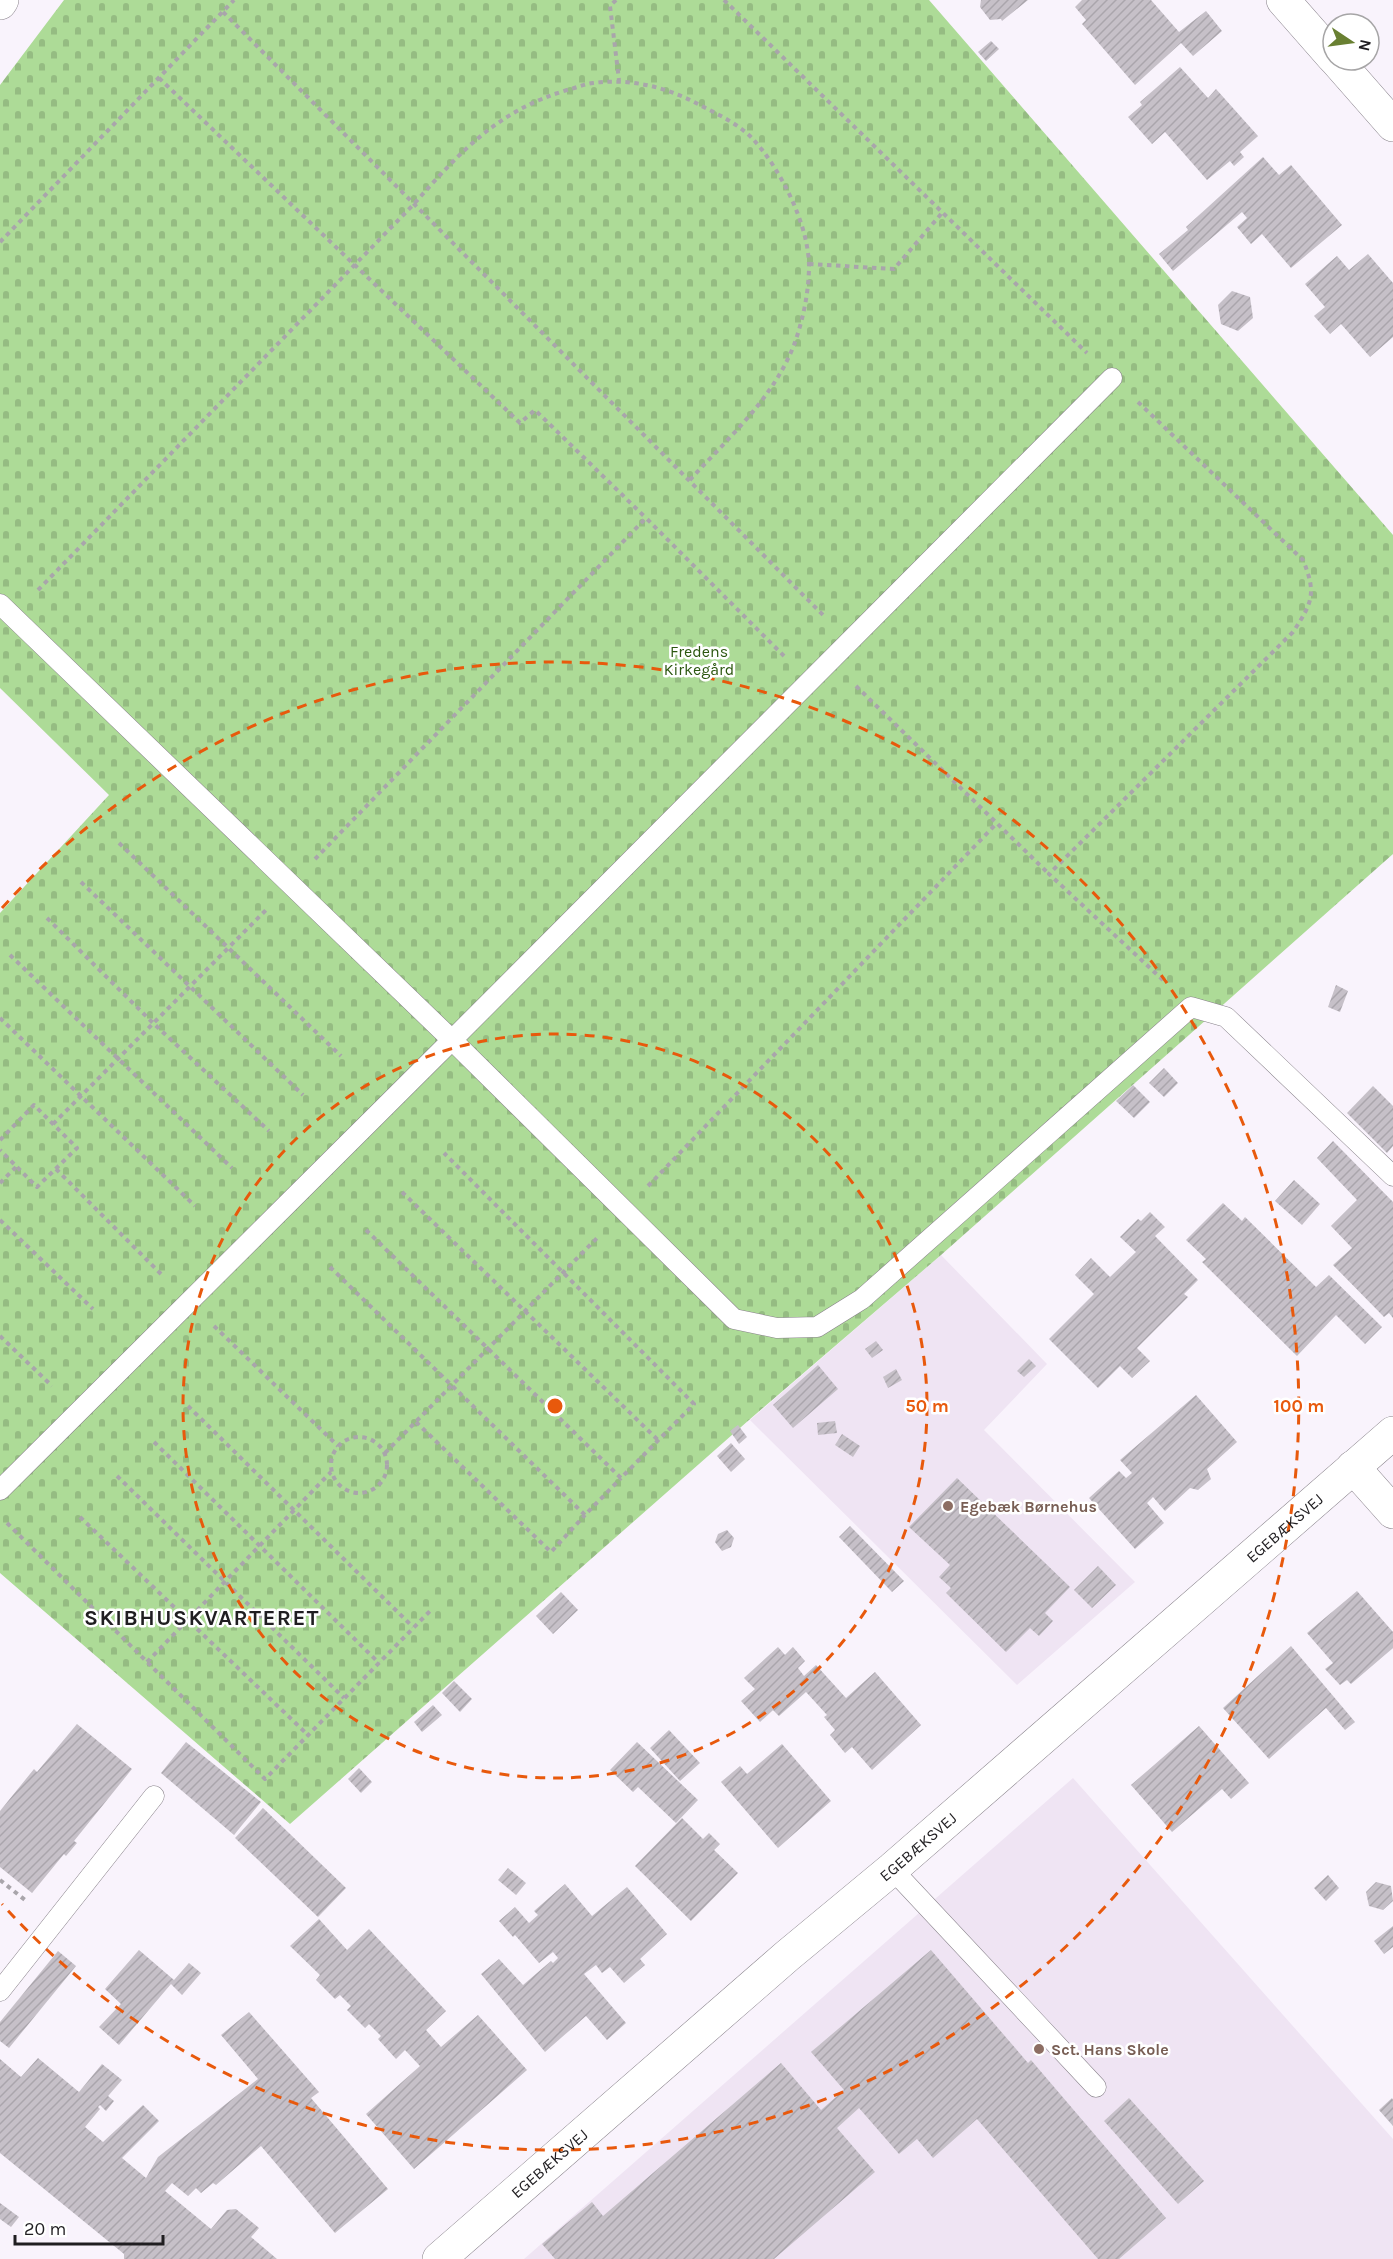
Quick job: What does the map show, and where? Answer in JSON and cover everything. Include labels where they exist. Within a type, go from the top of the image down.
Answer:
[{"type":"street","points":[[1283,0],[1321,43]]},
{"type":"street","points":[[1346,72],[1393,125]]},
{"type":"street","name":"EGEBÆKSVEJ","points":[[439,2259],[1393,1433]]},
{"type":"street","points":[[1353,1467],[1393,1512]]},
{"type":"lane","points":[[0,1490],[1112,378]]},
{"type":"lane","points":[[6,610],[452,1040],[734,1319],[777,1328],[817,1327],[862,1299],[1191,1006],[1226,1017],[1393,1176]]},
{"type":"lane","points":[[0,1991],[154,1796]]},
{"type":"lane","points":[[892,1869],[1096,2087]]},
{"type":"path","points":[[0,242],[234,0]]},
{"type":"path","points":[[616,0],[610,6],[619,80]]},
{"type":"path","points":[[724,0],[1112,378],[1303,560],[1311,579],[1312,594],[1308,609],[1293,632],[1049,874]]},
{"type":"path","points":[[223,12],[849,641]]},
{"type":"path","points":[[159,78],[520,423],[535,410],[809,681]]},
{"type":"path","points":[[6,610],[355,265],[446,168],[478,138],[511,113],[553,94],[591,83],[619,80],[662,88],[691,100],[730,121],[751,138],[773,167],[792,200],[806,244],[809,264],[806,303],[794,345],[779,375],[759,405],[689,481]]},
{"type":"path","points":[[809,264],[894,269],[942,213]]},
{"type":"path","points":[[53,1125],[291,885],[646,518]]},
{"type":"path","points":[[830,661],[1049,874],[1191,1006]]},
{"type":"path","points":[[385,1453],[623,1211],[997,823]]},
{"type":"path","points":[[119,843],[341,1056]]},
{"type":"path","points":[[81,882],[303,1095]]},
{"type":"path","points":[[47,918],[153,1023],[269,1131]]},
{"type":"path","points":[[10,955],[232,1168]]},
{"type":"path","points":[[0,1018],[195,1206]]},
{"type":"path","points":[[0,1140],[34,1106],[77,1148],[37,1187],[0,1150]]},
{"type":"path","points":[[416,1422],[551,1552],[694,1404],[444,1153]]},
{"type":"path","points":[[0,1182],[16,1167]]},
{"type":"path","points":[[402,1192],[658,1440]]},
{"type":"path","points":[[0,1220],[93,1309]]},
{"type":"path","points":[[366,1230],[621,1478]]},
{"type":"path","points":[[330,1267],[585,1515]]},
{"type":"path","points":[[0,1335],[78,1412]]},
{"type":"path","points":[[188,1406],[413,1627]]},
{"type":"path","points":[[147,1662],[331,1472],[333,1454],[338,1446],[354,1437],[364,1437],[380,1445],[385,1453],[386,1472],[382,1481],[367,1492],[350,1492],[341,1487],[331,1472]]},
{"type":"path","points":[[154,1442],[379,1663]]},
{"type":"path","points":[[117,1476],[344,1698]]},
{"type":"path","points":[[0,1516],[265,1779],[430,1611]]},
{"type":"path","points":[[80,1516],[308,1735]]},
{"type":"shaded area","name":"Egebæk Børnehus","points":[[941,1255],[1047,1364],[984,1430],[1135,1582],[1017,1685],[750,1420]]},
{"type":"shaded area","name":"Sct. Hans Skole","points":[[1073,1778],[1393,2139],[1393,2259],[524,2259]]},
{"type":"green space","name":"Fredens Kirkegård","points":[[64,0],[929,0],[1393,535],[1393,854],[941,1255],[749,1420],[290,1824],[0,1573],[0,913],[109,795],[0,688],[0,85]]},
{"type":"building","points":[[981,0],[1028,0],[1002,21],[1001,19],[990,20],[980,7]]},
{"type":"building","points":[[1082,0],[1151,0],[1179,32],[1206,11],[1222,31],[1193,56],[1181,43],[1135,85],[1082,24],[1086,20],[1075,7]]},
{"type":"building","points":[[991,41],[999,49],[986,61],[978,52]]},
{"type":"building","points":[[1180,67],[1208,98],[1216,89],[1258,136],[1240,152],[1244,157],[1234,166],[1230,161],[1207,180],[1165,132],[1152,144],[1128,117],[1142,105],[1140,102]]},
{"type":"building","points":[[1263,157],[1279,175],[1291,165],[1342,225],[1291,268],[1262,234],[1251,244],[1237,227],[1247,218],[1242,212],[1173,271],[1159,254],[1188,230],[1186,227]]},
{"type":"building","points":[[1368,254],[1393,283],[1393,337],[1370,357],[1341,324],[1330,334],[1314,316],[1325,307],[1305,284],[1337,256],[1349,270]]},
{"type":"building","points":[[1232,291],[1250,297],[1253,318],[1238,331],[1221,324],[1218,305]]},
{"type":"building","points":[[1336,985],[1348,991],[1340,1012],[1328,1007]]},
{"type":"building","points":[[1164,1068],[1178,1083],[1164,1097],[1149,1083]]},
{"type":"building","points":[[1133,1085],[1150,1102],[1134,1118],[1116,1101]]},
{"type":"building","points":[[1373,1086],[1393,1106],[1393,1146],[1387,1153],[1347,1113]]},
{"type":"building","points":[[1333,1141],[1393,1202],[1393,1318],[1389,1313],[1384,1317],[1333,1265],[1352,1248],[1331,1226],[1357,1200],[1317,1158]]},
{"type":"building","points":[[1294,1180],[1320,1204],[1302,1225],[1275,1201]]},
{"type":"building","points":[[1223,1203],[1242,1221],[1245,1217],[1316,1287],[1329,1275],[1382,1327],[1365,1344],[1336,1315],[1297,1356],[1202,1262],[1206,1259],[1186,1240]]},
{"type":"building","points":[[1150,1212],[1165,1227],[1155,1236],[1198,1280],[1184,1294],[1188,1297],[1137,1348],[1150,1361],[1132,1378],[1120,1366],[1098,1388],[1049,1339],[1094,1294],[1075,1275],[1091,1258],[1110,1277],[1136,1252],[1120,1237],[1138,1219],[1141,1221]]},
{"type":"building","points":[[876,1341],[883,1350],[872,1358],[865,1349]]},
{"type":"building","points":[[1029,1359],[1036,1366],[1024,1377],[1017,1371]]},
{"type":"building","points":[[818,1365],[838,1389],[793,1428],[773,1405]]},
{"type":"building","points":[[896,1369],[902,1380],[888,1388],[883,1377]]},
{"type":"building","points":[[1196,1395],[1237,1442],[1207,1469],[1211,1479],[1198,1490],[1190,1488],[1165,1511],[1153,1497],[1147,1503],[1164,1523],[1135,1549],[1089,1498],[1119,1471],[1126,1478],[1132,1473],[1120,1460]]},
{"type":"building","points":[[835,1421],[837,1433],[818,1435],[817,1423]]},
{"type":"building","points":[[738,1425],[747,1437],[739,1444],[730,1431]]},
{"type":"building","points":[[842,1434],[860,1446],[853,1457],[835,1445]]},
{"type":"building","points":[[731,1443],[745,1459],[731,1472],[717,1456]]},
{"type":"building","points":[[957,1478],[1070,1587],[1045,1613],[1053,1621],[1039,1636],[1030,1628],[1006,1652],[946,1593],[951,1588],[939,1577],[950,1565],[909,1527]]},
{"type":"building","points":[[850,1526],[904,1581],[892,1592],[839,1537]]},
{"type":"building","points":[[727,1530],[734,1538],[731,1547],[722,1551],[715,1542],[718,1534]]},
{"type":"building","points":[[1098,1566],[1116,1585],[1092,1608],[1074,1590]]},
{"type":"building","points":[[1357,1591],[1393,1632],[1393,1648],[1351,1684],[1347,1680],[1340,1685],[1325,1669],[1333,1663],[1307,1633]]},
{"type":"building","points":[[561,1592],[578,1610],[553,1634],[536,1616]]},
{"type":"building","points":[[1291,1646],[1355,1722],[1345,1730],[1326,1708],[1269,1759],[1223,1708]]},
{"type":"building","points":[[778,1647],[785,1655],[793,1647],[805,1661],[798,1668],[804,1676],[816,1665],[846,1698],[875,1672],[921,1725],[872,1770],[852,1747],[845,1753],[830,1735],[835,1730],[824,1717],[827,1715],[806,1692],[779,1716],[773,1710],[760,1722],[741,1701],[755,1689],[744,1678]]},
{"type":"building","points":[[454,1681],[472,1699],[460,1712],[442,1693]]},
{"type":"building","points":[[433,1705],[442,1715],[422,1732],[414,1722]]},
{"type":"building","points":[[77,1724],[132,1769],[74,1841],[77,1843],[66,1856],[64,1854],[32,1893],[0,1867],[0,1811],[34,1769],[37,1772]]},
{"type":"building","points":[[1199,1726],[1249,1783],[1231,1799],[1222,1789],[1172,1832],[1131,1785]]},
{"type":"building","points":[[669,1730],[700,1763],[680,1781],[650,1748]]},
{"type":"building","points":[[186,1742],[261,1802],[234,1835],[161,1773]]},
{"type":"building","points":[[637,1742],[698,1800],[676,1823],[638,1787],[633,1792],[610,1770]]},
{"type":"building","points":[[782,1744],[831,1801],[778,1848],[721,1782],[740,1766],[747,1774]]},
{"type":"building","points":[[359,1768],[372,1782],[361,1793],[348,1779]]},
{"type":"building","points":[[263,1808],[346,1888],[318,1917],[235,1838]]},
{"type":"building","points":[[682,1818],[703,1839],[709,1833],[720,1844],[714,1850],[738,1873],[691,1921],[635,1866]]},
{"type":"building","points":[[508,1868],[526,1883],[516,1895],[498,1880]]},
{"type":"building","points":[[1328,1875],[1339,1888],[1326,1901],[1314,1888]]},
{"type":"building","points":[[1376,1882],[1391,1886],[1393,1901],[1383,1910],[1369,1906],[1366,1892]]},
{"type":"building","points":[[565,1884],[592,1916],[627,1887],[667,1934],[640,1959],[645,1965],[624,1983],[610,1967],[602,1973],[596,1965],[584,1974],[626,2023],[607,2040],[586,2016],[545,2052],[481,1974],[499,1959],[523,1985],[551,1961],[553,1963],[558,1958],[553,1952],[539,1963],[515,1935],[513,1937],[499,1921],[515,1907],[529,1923],[538,1915],[534,1911]]},
{"type":"building","points":[[319,1919],[347,1950],[369,1929],[446,2011],[426,2030],[441,2047],[478,2015],[527,2070],[414,2169],[366,2114],[420,2066],[405,2050],[396,2059],[378,2039],[381,2036],[369,2024],[365,2028],[347,2010],[351,2006],[340,1995],[335,1999],[316,1980],[320,1975],[290,1946]]},
{"type":"building","points":[[1393,1926],[1393,1947],[1384,1954],[1374,1941]]},
{"type":"building","points":[[139,1950],[174,1980],[189,1963],[201,1973],[182,1995],[171,1984],[119,2045],[99,2027],[121,2004],[105,1989]]},
{"type":"building","points":[[931,1950],[1028,2063],[1031,2060],[1166,2218],[1119,2259],[1098,2259],[977,2119],[933,2158],[917,2139],[899,2154],[859,2108],[837,2128],[875,2172],[774,2259],[555,2259],[542,2244],[592,2202],[603,2216],[781,2063],[821,2110],[844,2090],[811,2052]]},
{"type":"building","points":[[58,1951],[76,1966],[9,2048],[0,2041],[0,2022]]},
{"type":"building","points":[[249,2012],[319,2092],[311,2098],[388,2189],[335,2233],[261,2146],[216,2185],[213,2183],[201,2193],[196,2188],[188,2196],[172,2183],[165,2191],[211,2229],[227,2210],[236,2209],[259,2228],[251,2237],[277,2259],[124,2259],[124,2254],[0,2153],[0,2059],[21,2077],[38,2058],[79,2092],[102,2064],[122,2080],[108,2096],[114,2101],[106,2111],[100,2105],[98,2107],[100,2109],[85,2127],[103,2142],[143,2105],[159,2121],[122,2158],[146,2178],[158,2157],[258,2079],[221,2035]]},
{"type":"building","points":[[1129,2098],[1204,2181],[1178,2204],[1104,2121]]},
{"type":"building","points":[[1392,2098],[1393,2100],[1393,2126],[1379,2110]]},
{"type":"building","points":[[0,2203],[19,2217],[11,2227],[0,2219]]},
{"type":"place","name":"Egebæk Børnehus","points":[[948,1506]]},
{"type":"place","name":"Sct. Hans Skole","points":[[1039,2049]]},
{"type":"district","name":"SKIBHUSKVARTERET","points":[[202,1617]]}]
